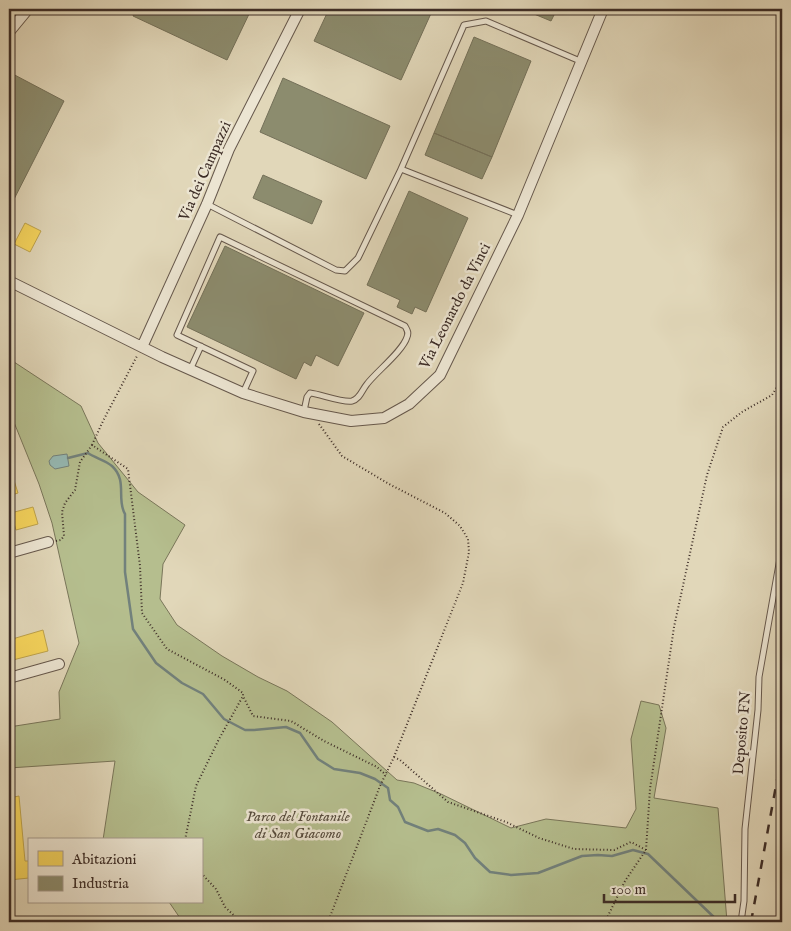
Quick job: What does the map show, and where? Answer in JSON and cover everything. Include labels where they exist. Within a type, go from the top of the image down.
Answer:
[{"type":"street","points":[[9,32],[28,9]]},
{"type":"street","name":"Via dei Campazzi","points":[[142,347],[207,204],[229,149],[300,9]]},
{"type":"street","name":"Via Leonardo da Vinci","points":[[9,281],[190,370],[243,393],[308,413],[351,421],[384,418],[409,404],[440,375],[518,215],[603,9]]},
{"type":"street","points":[[9,553],[48,542]]},
{"type":"street","points":[[9,678],[59,664]]},
{"type":"lane","points":[[207,204],[336,270],[345,271],[358,258],[401,169],[464,25],[486,21],[580,61]]},
{"type":"lane","points":[[401,169],[518,215]]},
{"type":"lane","points":[[243,393],[253,371],[177,335],[220,237],[405,326],[408,332],[407,339],[366,385],[359,397],[348,402],[310,393],[307,397],[308,413]]},
{"type":"lane","points":[[190,370],[201,346]]},
{"type":"lane","name":"Deposito FN","points":[[741,922],[744,901],[745,829],[758,710],[759,677],[782,547]]},
{"type":"path","points":[[48,542],[61,540],[64,536],[62,512],[75,490],[80,462],[92,445],[142,347]]},
{"type":"path","points":[[605,922],[625,881],[646,850],[650,789],[674,627],[707,475],[723,427],[742,412],[772,395],[782,379]]},
{"type":"path","points":[[308,413],[342,456],[389,484],[444,513],[460,526],[468,539],[469,552],[463,583],[394,757],[380,786],[328,922]]},
{"type":"path","points":[[92,445],[128,469],[140,566],[142,613],[167,649],[226,680],[244,692],[243,696],[253,716],[291,721],[324,741],[377,767],[386,775]]},
{"type":"path","points":[[185,838],[196,786],[243,696]]},
{"type":"path","points":[[394,757],[400,760],[448,802],[506,822],[539,838],[574,849],[614,850],[632,842],[646,850]]},
{"type":"path","points":[[202,874],[216,889],[226,907],[241,922]]},
{"type":"path","points":[[9,920],[19,922]]},
{"type":"green space","name":"Parco del Fontanile di San Giacomo","points":[[11,360],[81,406],[98,443],[138,492],[185,525],[163,564],[160,599],[177,625],[222,656],[287,691],[332,722],[397,780],[414,783],[441,794],[511,828],[546,819],[626,828],[636,809],[631,739],[641,701],[659,705],[666,728],[654,798],[718,808],[727,922],[180,922],[180,918],[170,904],[202,904],[202,838],[103,838],[115,761],[9,768],[9,727],[60,719],[59,692],[79,643],[52,523],[39,484],[9,410],[9,364]]},
{"type":"water","points":[[67,454],[69,466],[55,469],[50,465],[49,461],[53,456]]},
{"type":"building: Abitazioni","points":[[25,223],[41,231],[30,252],[14,244]]},
{"type":"building: Abitazioni","points":[[12,474],[18,493],[9,496],[9,475]]},
{"type":"building: Abitazioni","points":[[33,507],[38,524],[16,530],[11,513]]},
{"type":"building: Abitazioni","points":[[43,630],[48,651],[9,661],[9,640]]},
{"type":"building: Abitazioni","points":[[19,796],[25,861],[28,861],[28,878],[9,880],[9,798]]},
{"type":"building: Industria","points":[[136,9],[242,9],[250,12],[227,60],[133,16]]},
{"type":"building: Industria","points":[[329,9],[433,9],[401,80],[314,41]]},
{"type":"building: Industria","points":[[522,9],[557,9],[551,21]]},
{"type":"building: Industria","points":[[474,37],[531,61],[492,157],[434,133]]},
{"type":"building: Industria","points":[[9,72],[64,101],[9,209]]},
{"type":"building: Industria","points":[[283,78],[390,126],[366,179],[260,132]]},
{"type":"building: Industria","points":[[434,133],[492,157],[482,179],[425,155]]},
{"type":"building: Industria","points":[[263,175],[322,201],[312,224],[253,198]]},
{"type":"building: Industria","points":[[409,191],[468,218],[426,312],[415,307],[412,314],[397,307],[400,300],[367,285]]},
{"type":"building: Industria","points":[[225,246],[364,313],[338,366],[316,355],[311,366],[304,362],[296,379],[187,327]]},
{"type":"waterway","points":[[68,458],[88,453],[109,464],[117,472],[120,478],[121,502],[125,514],[125,572],[133,629],[156,663],[182,683],[203,694],[224,719],[245,730],[286,727],[300,733],[318,759],[334,769],[360,773],[375,779],[388,788],[390,800],[398,807],[405,822],[428,831],[438,829],[455,835],[465,843],[475,858],[490,872],[511,875],[538,873],[582,856],[612,856],[633,850],[648,854],[719,922]]},
{"type":"railway","points":[[751,922],[782,753]]}]
